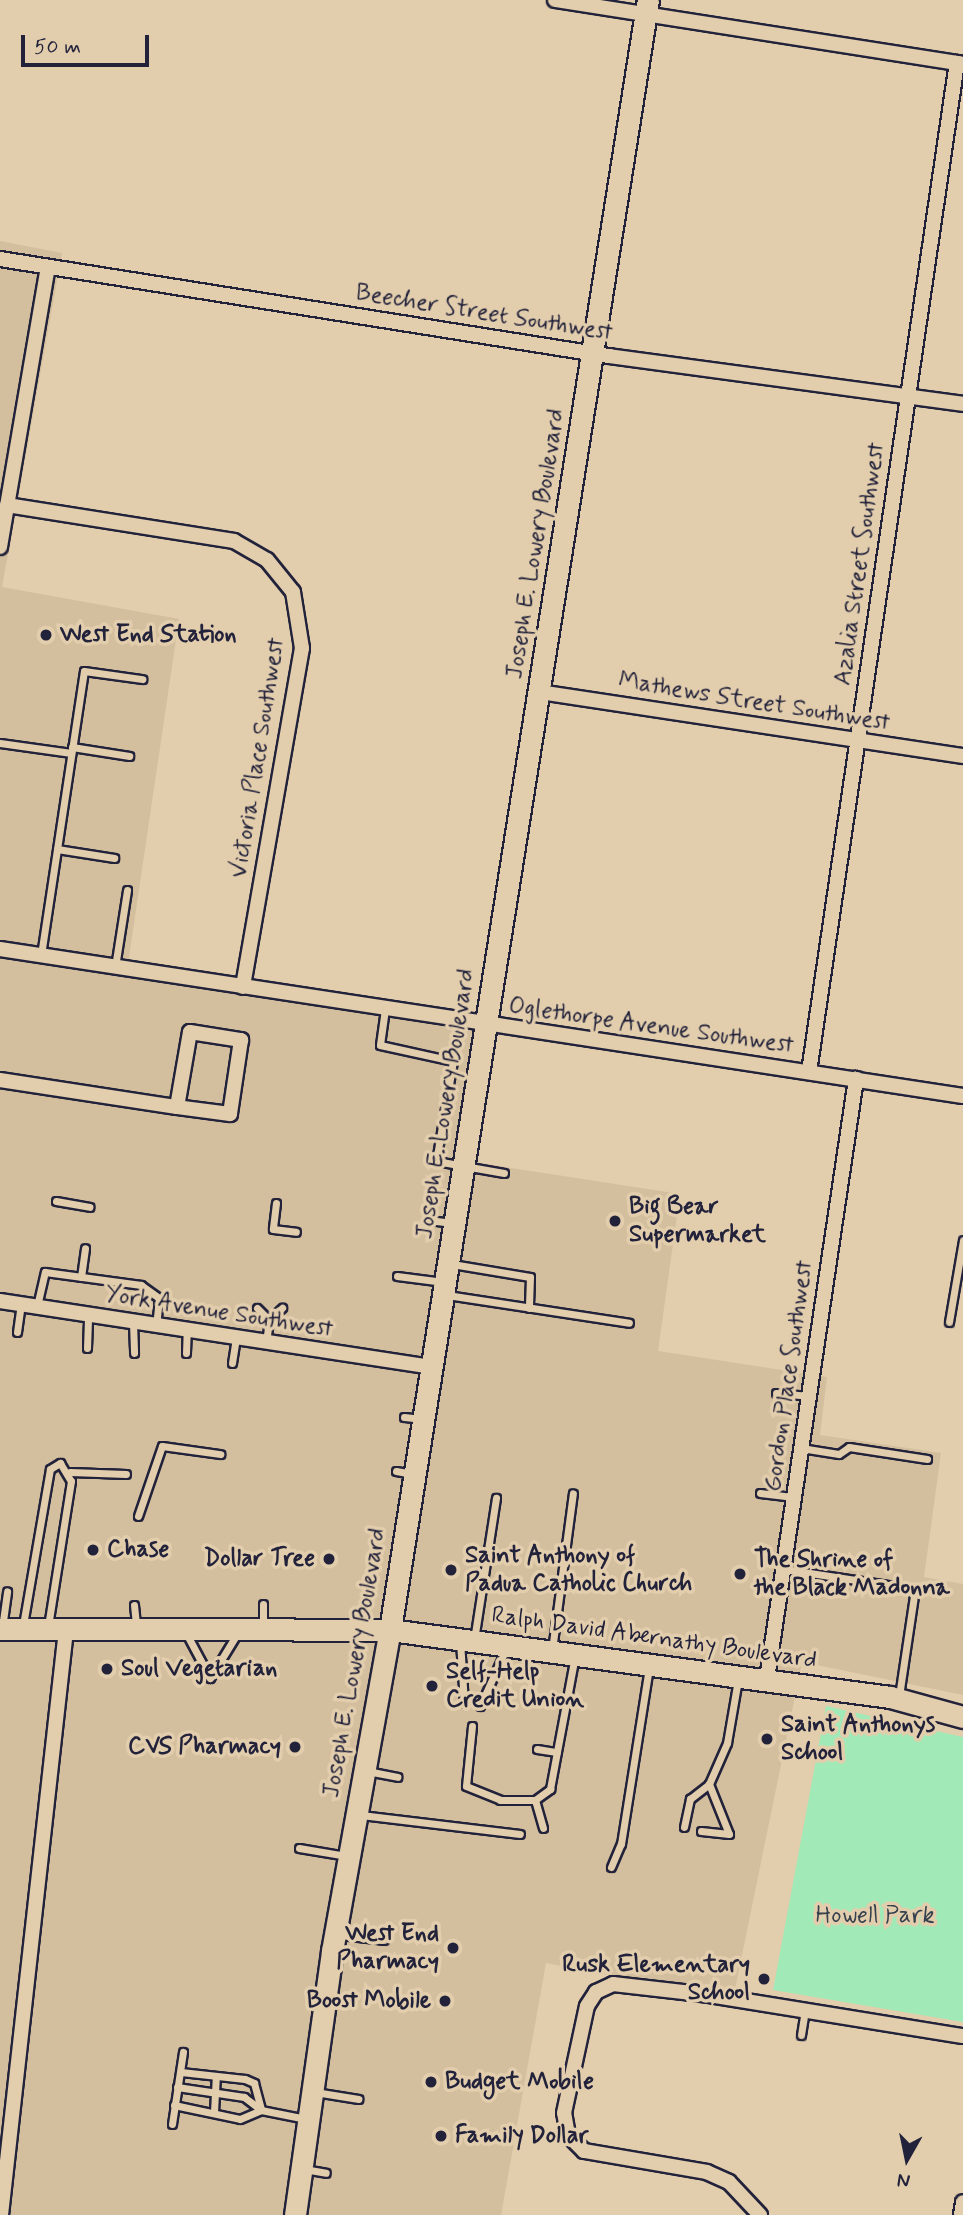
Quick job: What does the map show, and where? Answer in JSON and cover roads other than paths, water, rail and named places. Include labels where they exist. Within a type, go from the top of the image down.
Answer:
[{"type":"street","points":[[555,0],[647,7],[960,64]]},
{"type":"street","name":"Joseph E. Lowery Boulevard","points":[[295,2215],[335,1934],[362,1770],[390,1630],[405,1473],[414,1418],[431,1367],[647,7]]},
{"type":"street","name":"Azalia Street Southwest","points":[[809,1072],[908,396],[960,64]]},
{"type":"street","name":"Beecher Street Southwest","points":[[0,259],[592,353],[963,404]]},
{"type":"street","points":[[0,547],[48,267]]},
{"type":"street","name":"Victoria Place Southwest","points":[[7,505],[234,541],[267,560],[293,592],[302,648],[243,987]]},
{"type":"street","name":"Mathews Street Southwest","points":[[538,692],[963,756]]},
{"type":"street","name":"Oglethorpe Avenue Southwest","points":[[0,949],[963,1096]]},
{"type":"street","points":[[0,1080],[177,1107],[230,1114],[242,1040],[190,1032],[177,1107]]},
{"type":"street","name":"Gordon Place Southwest","points":[[768,1679],[856,1079]]},
{"type":"street","name":"York Avenue Southwest","points":[[0,1301],[431,1367]]},
{"type":"street","name":"Ralph David Abernathy Boulevard","points":[[8,1629],[390,1630],[768,1679],[899,1699],[963,1717]]},
{"type":"street","points":[[1,2215],[57,1630]]},
{"type":"street","points":[[760,2215],[729,2182],[707,2172],[584,2151],[568,2135],[564,2113],[584,2019],[596,1992],[613,1984],[963,2036]]},
{"type":"street","points":[[961,2215],[963,2202]]},
{"type":"lane","points":[[41,956],[84,671],[142,679]]},
{"type":"lane","points":[[0,743],[130,756]]},
{"type":"lane","points":[[57,849],[114,858]]},
{"type":"lane","points":[[115,967],[127,890]]},
{"type":"lane","points":[[385,1009],[380,1045],[453,1061],[436,1161],[504,1173]]},
{"type":"lane","points":[[56,1201],[89,1207]]},
{"type":"lane","points":[[276,1203],[273,1229],[296,1232]]},
{"type":"lane","points":[[428,1220],[454,1223]]},
{"type":"lane","points":[[949,1322],[963,1240]]},
{"type":"lane","points":[[81,1277],[85,1248]]},
{"type":"lane","points":[[37,1306],[45,1272],[141,1285],[159,1297],[156,1325]]},
{"type":"lane","points":[[397,1276],[445,1280],[530,1277],[529,1308]]},
{"type":"lane","points":[[445,1280],[529,1308],[629,1323]]},
{"type":"lane","points":[[17,1332],[21,1304]]},
{"type":"lane","points":[[257,1308],[269,1320]]},
{"type":"lane","points":[[266,1342],[269,1320],[282,1308]]},
{"type":"lane","points":[[87,1348],[88,1314]]},
{"type":"lane","points":[[133,1321],[134,1353]]},
{"type":"lane","points":[[186,1353],[187,1330]]},
{"type":"lane","points":[[232,1363],[236,1337]]},
{"type":"lane","points":[[776,1394],[809,1396]]},
{"type":"lane","points":[[138,1516],[162,1446],[220,1454]]},
{"type":"lane","points":[[802,1448],[839,1454],[849,1447],[927,1459]]},
{"type":"lane","points":[[8,1629],[50,1469],[60,1463],[70,1472],[126,1474]]},
{"type":"lane","points":[[57,1630],[70,1472]]},
{"type":"lane","points":[[551,1651],[573,1493]]},
{"type":"lane","points":[[760,1493],[794,1497]]},
{"type":"lane","points":[[464,1703],[467,1640],[496,1499]]},
{"type":"lane","points":[[784,1569],[915,1590],[899,1699]]},
{"type":"lane","points":[[7,1591],[8,1629]]},
{"type":"lane","points":[[262,1630],[263,1604]]},
{"type":"lane","points":[[134,1605],[136,1630]]},
{"type":"lane","points":[[184,1630],[209,1682],[240,1630]]},
{"type":"lane","points":[[480,1706],[508,1645]]},
{"type":"lane","points":[[470,1728],[466,1786],[500,1800],[535,1800],[550,1789],[575,1654]]},
{"type":"lane","points":[[611,1867],[621,1844],[650,1663]]},
{"type":"lane","points":[[684,1827],[690,1799],[709,1784],[727,1744],[739,1675]]},
{"type":"lane","points":[[537,1749],[557,1752]]},
{"type":"lane","points":[[362,1770],[397,1777]]},
{"type":"lane","points":[[701,1831],[729,1834],[709,1784]]},
{"type":"lane","points":[[535,1800],[542,1828]]},
{"type":"lane","points":[[355,1815],[520,1834]]},
{"type":"lane","points":[[299,1848],[348,1856]]},
{"type":"lane","points":[[335,1934],[384,1940]]},
{"type":"lane","points":[[801,2035],[805,2011]]},
{"type":"lane","points":[[172,2124],[183,2052]]},
{"type":"lane","points":[[181,2072],[254,2083],[261,2110]]},
{"type":"lane","points":[[214,2112],[213,2092],[216,2076]]},
{"type":"lane","points":[[177,2087],[244,2096],[261,2110],[307,2119]]},
{"type":"lane","points":[[311,2092],[358,2099]]},
{"type":"lane","points":[[174,2105],[240,2119],[261,2110]]},
{"type":"lane","points":[[300,2169],[326,2173]]},
{"type":"place","name":"West End Station","points":[[46,635]]},
{"type":"place","name":"Big Bear Supermarket","points":[[615,1221]]},
{"type":"place","name":"Chase","points":[[93,1550]]},
{"type":"place","name":"Dollar Tree","points":[[329,1559]]},
{"type":"place","name":"Saint Anthony of Padua Catholic Church","points":[[451,1570]]},
{"type":"place","name":"The Shrine of the Black Madonna","points":[[740,1574]]},
{"type":"place","name":"Soul Vegetarian","points":[[107,1669]]},
{"type":"place","name":"Self-Help Credit Union","points":[[432,1686]]},
{"type":"place","name":"Saint Anthonys School","points":[[767,1739]]},
{"type":"place","name":"CVS Pharmacy","points":[[295,1747]]},
{"type":"place","name":"West End Pharmacy","points":[[453,1948]]},
{"type":"place","name":"Rusk Elementary School","points":[[764,1979]]},
{"type":"place","name":"Boost Mobile","points":[[445,2001]]},
{"type":"place","name":"Budget Mobile","points":[[431,2082]]},
{"type":"place","name":"Family Dollar","points":[[441,2136]]},
{"type":"park label","name":"Howell Park","points":[[875,1916]]}]
